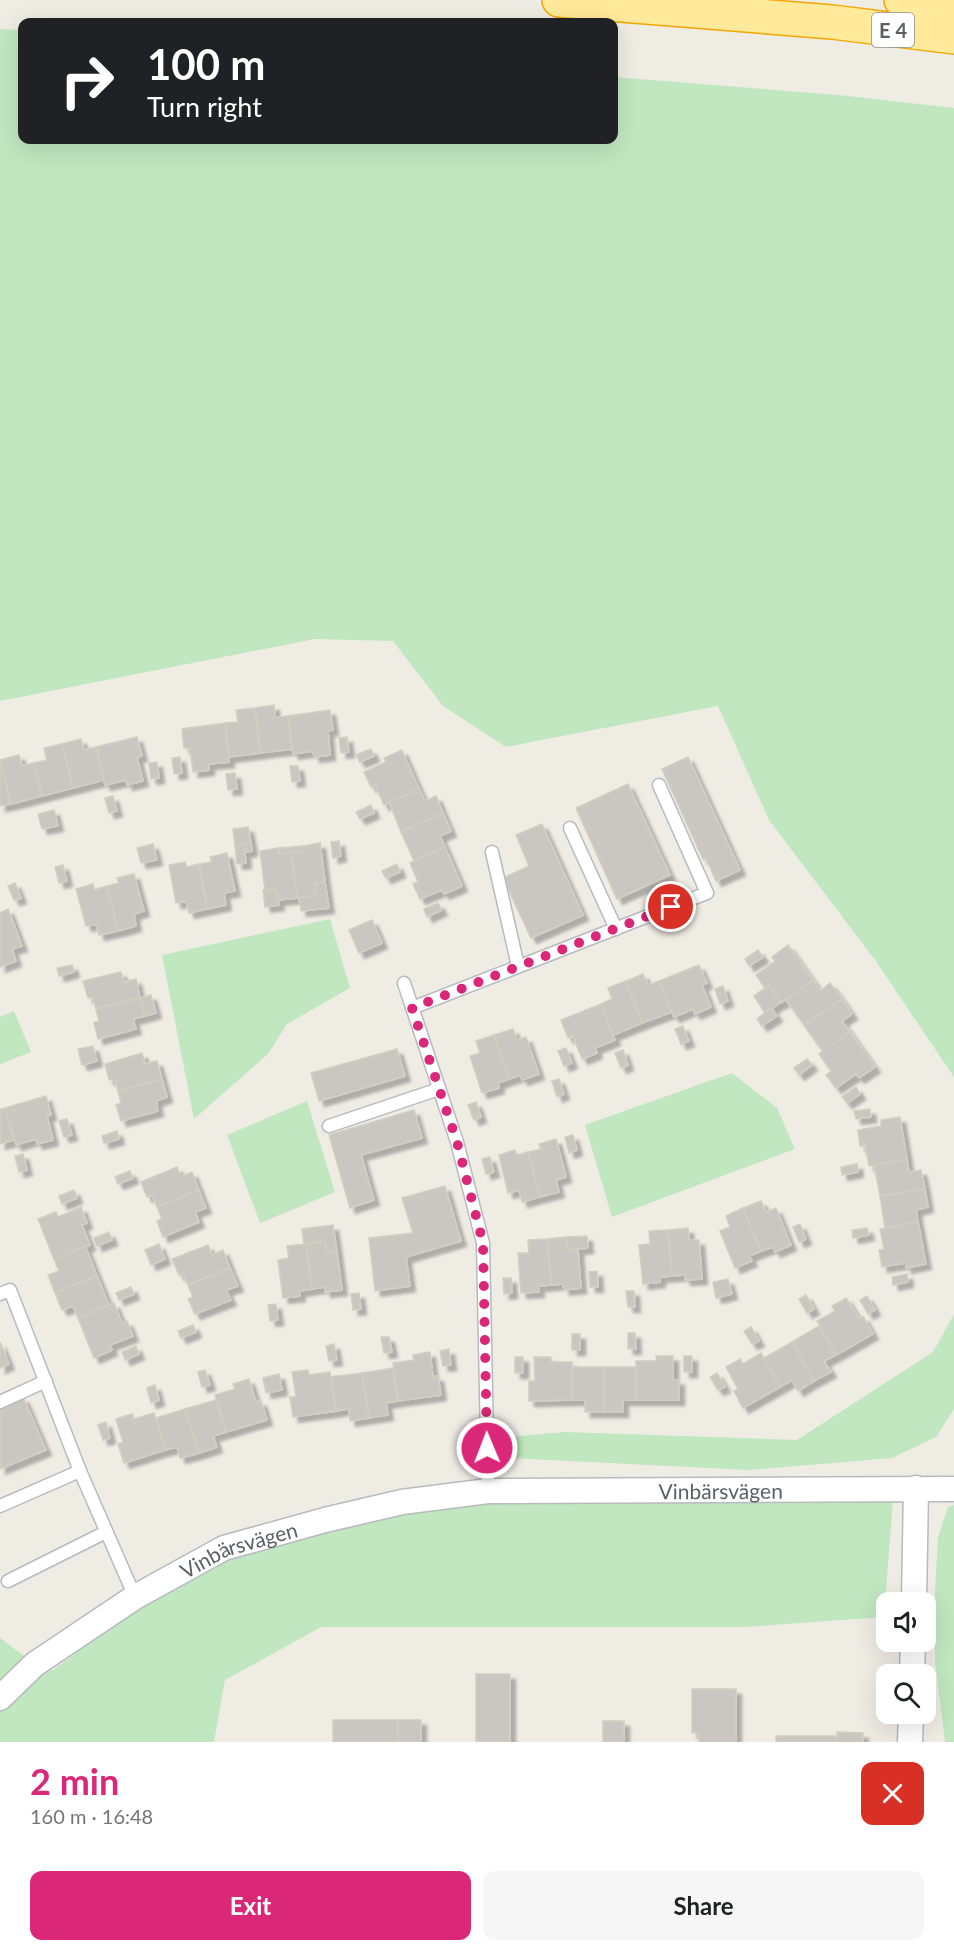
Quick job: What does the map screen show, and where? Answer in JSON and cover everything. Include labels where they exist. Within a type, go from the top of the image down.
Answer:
[{"type":"highway","name":"E 4","points":[[559,0],[832,22],[954,37]]},
{"type":"highway","name":"E 4","points":[[901,0],[954,6]]},
{"type":"street","points":[[914,1592],[916,1488]]},
{"type":"street","name":"Vinbärsvägen","points":[[0,1698],[35,1664],[135,1597],[224,1548],[325,1520],[402,1502],[488,1491],[954,1489]]},
{"type":"street","points":[[910,1742],[911,1724]]},
{"type":"lane","points":[[412,1008],[707,893],[659,785]]},
{"type":"lane","points":[[570,828],[616,929]]},
{"type":"lane","points":[[492,852],[518,966]]},
{"type":"lane","points":[[404,982],[457,1142],[483,1243],[488,1491]]},
{"type":"lane","points":[[329,1125],[439,1089]]},
{"type":"lane","points":[[5,1292],[46,1381],[80,1471],[135,1597]]},
{"type":"lane","points":[[0,1402],[46,1381]]},
{"type":"lane","points":[[0,1506],[80,1471]]},
{"type":"lane","points":[[8,1581],[106,1532]]},
{"type":"green space","points":[[0,29],[18,30],[18,144],[618,144],[618,77],[838,95],[954,108],[954,1077],[875,960],[769,820],[718,706],[506,747],[443,706],[393,641],[315,639],[0,701]]},
{"type":"green space","points":[[330,919],[350,988],[287,1024],[268,1054],[194,1119],[162,955]]},
{"type":"green space","points":[[14,1011],[31,1052],[0,1064],[0,1017]]},
{"type":"green space","points":[[732,1073],[777,1108],[795,1149],[612,1217],[585,1125]]},
{"type":"green space","points":[[307,1101],[335,1192],[260,1223],[227,1135]]},
{"type":"green space","points":[[954,1314],[954,1409],[936,1437],[892,1458],[749,1470],[507,1458],[507,1437],[564,1432],[797,1440],[933,1352]]},
{"type":"green space","points":[[498,1484],[893,1500],[886,1592],[876,1592],[876,1618],[746,1627],[321,1627],[225,1680],[214,1742],[0,1742],[0,1638],[35,1664],[53,1670],[141,1604],[280,1531],[405,1488]]},
{"type":"green space","points":[[954,1505],[954,1742],[945,1742],[935,1661],[938,1537],[948,1507]]},
{"type":"building","points":[[274,705],[275,717],[288,716],[292,749],[260,753],[255,708]]},
{"type":"building","points":[[255,708],[260,753],[229,757],[225,723],[238,722],[236,710]]},
{"type":"building","points":[[330,710],[333,730],[328,731],[330,755],[314,757],[313,751],[293,754],[288,716]]},
{"type":"building","points":[[225,723],[229,762],[209,764],[209,770],[193,772],[190,748],[184,748],[182,729]]},
{"type":"building","points":[[137,737],[142,756],[137,757],[143,781],[127,785],[126,780],[105,785],[96,747]]},
{"type":"building","points":[[347,737],[349,752],[341,753],[339,738]]},
{"type":"building","points":[[81,739],[84,750],[96,747],[104,780],[73,788],[62,744]]},
{"type":"building","points":[[62,744],[73,788],[42,796],[34,763],[47,760],[44,748]]},
{"type":"building","points":[[371,749],[374,756],[360,762],[356,755]]},
{"type":"building","points":[[402,750],[419,789],[384,805],[375,785],[371,787],[364,772],[386,762],[384,758]]},
{"type":"building","points":[[19,755],[22,766],[34,763],[42,796],[11,804],[0,760]]},
{"type":"building","points":[[180,757],[182,773],[174,774],[172,758]]},
{"type":"building","points":[[688,757],[740,870],[716,881],[706,858],[703,859],[662,769]]},
{"type":"building","points":[[0,761],[11,804],[0,806]]},
{"type":"building","points":[[157,762],[159,778],[151,779],[149,763]]},
{"type":"building","points":[[290,766],[298,766],[300,781],[292,782]]},
{"type":"building","points":[[235,773],[237,789],[228,790],[226,774]]},
{"type":"building","points":[[628,784],[670,875],[617,899],[576,808]]},
{"type":"building","points":[[419,789],[425,801],[436,796],[443,813],[401,832],[389,802]]},
{"type":"building","points":[[113,796],[117,811],[109,813],[105,798]]},
{"type":"building","points":[[371,805],[374,813],[360,819],[356,812]]},
{"type":"building","points":[[54,810],[58,826],[42,829],[38,814]]},
{"type":"building","points":[[443,813],[451,831],[440,836],[445,847],[414,861],[401,832]]},
{"type":"building","points":[[542,824],[583,915],[531,938],[503,878],[529,866],[516,835]]},
{"type":"building","points":[[248,827],[251,843],[235,845],[233,829]]},
{"type":"building","points":[[339,841],[341,856],[333,858],[331,842]]},
{"type":"building","points":[[251,843],[252,851],[245,852],[244,844]]},
{"type":"building","points":[[320,843],[325,882],[315,884],[316,895],[297,898],[291,852],[304,851],[303,846]]},
{"type":"building","points":[[153,844],[157,860],[141,863],[137,848]]},
{"type":"building","points":[[244,844],[246,863],[237,864],[235,845]]},
{"type":"building","points":[[303,846],[304,851],[279,854],[278,848]]},
{"type":"building","points":[[445,847],[462,886],[444,894],[442,890],[420,899],[413,884],[418,882],[410,863]]},
{"type":"building","points":[[278,848],[279,854],[291,852],[297,898],[278,900],[276,889],[265,890],[260,851]]},
{"type":"building","points":[[227,853],[235,891],[224,893],[226,905],[207,909],[199,864],[212,862],[210,857]]},
{"type":"building","points":[[185,862],[187,867],[199,864],[207,909],[189,913],[186,901],[176,903],[169,865]]},
{"type":"building","points":[[397,864],[400,872],[386,878],[382,871]]},
{"type":"building","points":[[63,865],[67,881],[59,883],[55,867]]},
{"type":"building","points":[[134,874],[144,911],[134,914],[136,926],[118,931],[107,886],[119,883],[117,878]]},
{"type":"building","points":[[325,882],[329,908],[301,911],[299,898],[316,895],[315,884]]},
{"type":"building","points":[[15,883],[21,898],[14,900],[8,886]]},
{"type":"building","points":[[93,884],[94,890],[107,886],[118,931],[99,935],[96,924],[86,926],[76,889]]},
{"type":"building","points":[[276,889],[279,905],[265,907],[263,890]]},
{"type":"building","points":[[438,903],[442,910],[427,917],[424,909]]},
{"type":"building","points":[[8,909],[22,946],[12,949],[16,961],[0,967],[0,913]]},
{"type":"building","points":[[372,920],[382,943],[359,953],[349,930]]},
{"type":"building","points":[[788,945],[813,980],[781,1003],[769,985],[765,988],[756,975],[775,961],[772,957]]},
{"type":"building","points":[[758,950],[763,957],[749,966],[745,959]]},
{"type":"building","points":[[72,965],[74,972],[59,976],[57,968]]},
{"type":"building","points":[[699,965],[707,983],[702,985],[711,1007],[695,1014],[693,1009],[674,1017],[659,981]]},
{"type":"building","points":[[121,972],[124,982],[136,979],[140,998],[96,1009],[93,997],[88,998],[83,981]]},
{"type":"building","points":[[643,974],[648,985],[659,981],[672,1012],[642,1023],[626,981]]},
{"type":"building","points":[[813,980],[820,991],[830,983],[842,999],[804,1025],[786,1000]]},
{"type":"building","points":[[626,981],[642,1023],[613,1035],[601,1004],[612,999],[608,988]]},
{"type":"building","points":[[769,985],[781,1002],[765,1013],[754,996]]},
{"type":"building","points":[[723,986],[728,1001],[720,1004],[715,989]]},
{"type":"building","points":[[151,995],[156,1013],[145,1016],[140,998]]},
{"type":"building","points":[[140,998],[145,1016],[133,1019],[136,1029],[98,1039],[94,1023],[99,1021],[96,1009]]},
{"type":"building","points":[[842,999],[852,1014],[842,1021],[850,1032],[823,1052],[804,1025]]},
{"type":"building","points":[[601,1004],[615,1040],[595,1048],[597,1053],[582,1059],[573,1036],[568,1038],[561,1020]]},
{"type":"building","points":[[771,1008],[777,1016],[762,1026],[757,1019]]},
{"type":"building","points":[[683,1026],[689,1041],[681,1044],[675,1029]]},
{"type":"building","points":[[513,1029],[517,1040],[526,1037],[539,1074],[522,1080],[521,1075],[509,1079],[494,1035]]},
{"type":"building","points":[[850,1032],[875,1067],[859,1078],[856,1074],[836,1088],[826,1075],[831,1071],[819,1054]]},
{"type":"building","points":[[494,1035],[509,1079],[498,1083],[499,1088],[482,1093],[470,1056],[480,1053],[476,1041]]},
{"type":"building","points":[[93,1046],[97,1061],[82,1065],[78,1049]]},
{"type":"building","points":[[566,1048],[572,1063],[564,1066],[558,1051]]},
{"type":"building","points":[[397,1049],[405,1076],[319,1101],[311,1073]]},
{"type":"building","points":[[623,1050],[628,1065],[621,1068],[615,1053]]},
{"type":"building","points":[[142,1053],[145,1064],[157,1061],[162,1079],[118,1091],[115,1079],[109,1080],[105,1064]]},
{"type":"building","points":[[807,1059],[812,1065],[799,1075],[794,1068]]},
{"type":"building","points":[[162,1079],[167,1097],[156,1101],[158,1111],[121,1121],[116,1105],[121,1103],[118,1091]]},
{"type":"building","points":[[559,1079],[564,1094],[557,1097],[552,1081]]},
{"type":"building","points":[[856,1087],[860,1094],[847,1103],[842,1097]]},
{"type":"building","points":[[46,1096],[51,1115],[47,1116],[53,1140],[37,1144],[36,1139],[16,1145],[5,1108]]},
{"type":"building","points":[[476,1102],[481,1117],[474,1120],[468,1105]]},
{"type":"building","points":[[5,1108],[14,1140],[0,1144],[0,1109]]},
{"type":"building","points":[[870,1109],[871,1117],[856,1119],[854,1111]]},
{"type":"building","points":[[414,1110],[422,1138],[361,1155],[374,1200],[350,1208],[329,1135]]},
{"type":"building","points":[[900,1117],[907,1159],[869,1166],[865,1145],[860,1146],[858,1130],[881,1126],[881,1120]]},
{"type":"building","points":[[67,1119],[72,1135],[64,1137],[59,1121]]},
{"type":"building","points":[[117,1131],[119,1139],[104,1143],[102,1136]]},
{"type":"building","points":[[573,1135],[577,1150],[569,1153],[565,1137]]},
{"type":"building","points":[[556,1139],[566,1177],[556,1180],[559,1192],[540,1197],[528,1152],[541,1149],[539,1144]]},
{"type":"building","points":[[515,1150],[517,1155],[528,1152],[540,1197],[522,1202],[519,1190],[508,1193],[499,1155]]},
{"type":"building","points":[[23,1154],[27,1170],[19,1172],[15,1156]]},
{"type":"building","points":[[490,1157],[494,1172],[486,1174],[482,1159]]},
{"type":"building","points":[[907,1159],[909,1172],[921,1170],[925,1189],[880,1196],[874,1165]]},
{"type":"building","points":[[857,1164],[858,1172],[842,1175],[841,1167]]},
{"type":"building","points":[[177,1167],[181,1177],[192,1172],[199,1190],[157,1207],[152,1195],[147,1197],[141,1182]]},
{"type":"building","points":[[130,1171],[133,1178],[118,1184],[115,1177]]},
{"type":"building","points":[[445,1186],[461,1241],[406,1257],[410,1286],[375,1291],[369,1238],[413,1233],[402,1198]]},
{"type":"building","points":[[925,1189],[928,1207],[916,1210],[918,1222],[885,1228],[880,1196]]},
{"type":"building","points":[[74,1190],[77,1198],[62,1204],[59,1196]]},
{"type":"building","points":[[199,1190],[206,1208],[195,1212],[199,1222],[163,1237],[157,1221],[162,1219],[157,1207]]},
{"type":"building","points":[[761,1201],[766,1212],[776,1208],[791,1245],[775,1252],[773,1247],[761,1251],[743,1208]]},
{"type":"building","points":[[81,1207],[87,1223],[82,1225],[90,1245],[54,1259],[38,1219],[56,1212],[58,1217]]},
{"type":"building","points":[[743,1208],[761,1251],[749,1256],[752,1261],[735,1268],[720,1231],[730,1227],[726,1216]]},
{"type":"building","points":[[918,1222],[926,1264],[906,1268],[906,1263],[882,1267],[879,1250],[884,1249],[880,1229]]},
{"type":"building","points":[[800,1224],[806,1239],[799,1242],[793,1227]]},
{"type":"building","points":[[333,1225],[337,1252],[327,1253],[325,1241],[304,1244],[302,1229]]},
{"type":"building","points":[[688,1228],[689,1240],[699,1240],[702,1279],[685,1280],[685,1275],[672,1276],[668,1230]]},
{"type":"building","points":[[867,1228],[869,1235],[853,1238],[852,1230]]},
{"type":"building","points":[[668,1230],[672,1276],[660,1277],[660,1282],[643,1284],[639,1245],[650,1244],[649,1231]]},
{"type":"building","points":[[109,1232],[112,1240],[97,1246],[94,1238]]},
{"type":"building","points":[[587,1236],[588,1248],[567,1250],[566,1237]]},
{"type":"building","points":[[566,1237],[567,1250],[578,1249],[581,1288],[564,1290],[563,1284],[551,1285],[547,1239]]},
{"type":"building","points":[[547,1239],[551,1285],[538,1286],[539,1292],[521,1293],[518,1253],[529,1253],[528,1240]]},
{"type":"building","points":[[325,1241],[327,1253],[337,1252],[342,1290],[325,1292],[325,1287],[312,1289],[306,1244]]},
{"type":"building","points":[[159,1244],[165,1259],[151,1265],[145,1250]]},
{"type":"building","points":[[306,1244],[312,1289],[299,1291],[300,1296],[283,1298],[278,1260],[289,1258],[287,1246]]},
{"type":"building","points":[[208,1245],[212,1255],[223,1250],[230,1268],[188,1285],[183,1273],[179,1275],[172,1259]]},
{"type":"building","points":[[85,1246],[97,1276],[55,1293],[48,1275],[59,1271],[54,1259]]},
{"type":"building","points":[[230,1268],[238,1286],[226,1290],[231,1300],[195,1314],[188,1299],[193,1297],[188,1285]]},
{"type":"building","points":[[597,1271],[598,1287],[590,1287],[589,1272]]},
{"type":"building","points":[[907,1274],[908,1282],[893,1285],[892,1277]]},
{"type":"building","points":[[97,1276],[109,1305],[78,1318],[73,1306],[62,1310],[55,1293]]},
{"type":"building","points":[[503,1278],[511,1278],[512,1293],[504,1294]]},
{"type":"building","points":[[728,1279],[732,1294],[716,1298],[713,1282]]},
{"type":"building","points":[[131,1287],[134,1294],[119,1300],[116,1293]]},
{"type":"building","points":[[626,1291],[634,1291],[635,1307],[628,1307]]},
{"type":"building","points":[[359,1293],[361,1309],[353,1310],[351,1294]]},
{"type":"building","points":[[806,1295],[814,1309],[807,1313],[799,1299]]},
{"type":"building","points":[[867,1296],[875,1310],[868,1314],[860,1300]]},
{"type":"building","points":[[846,1298],[859,1319],[863,1316],[873,1334],[836,1355],[817,1321],[835,1311],[832,1306]]},
{"type":"building","points":[[114,1303],[122,1323],[127,1321],[133,1336],[110,1345],[112,1350],[94,1358],[78,1318]]},
{"type":"building","points":[[276,1304],[278,1320],[270,1321],[268,1305]]},
{"type":"building","points":[[193,1325],[196,1332],[181,1338],[178,1331]]},
{"type":"building","points":[[819,1326],[836,1355],[824,1361],[831,1372],[814,1381],[792,1342]]},
{"type":"building","points":[[751,1327],[759,1341],[752,1344],[744,1331]]},
{"type":"building","points":[[628,1333],[635,1333],[636,1349],[628,1349]]},
{"type":"building","points":[[572,1334],[580,1334],[580,1350],[572,1350]]},
{"type":"building","points":[[381,1337],[389,1337],[392,1352],[384,1353]]},
{"type":"building","points":[[0,1342],[9,1364],[0,1368]]},
{"type":"building","points":[[792,1342],[814,1381],[798,1391],[792,1380],[780,1387],[764,1358]]},
{"type":"building","points":[[334,1344],[337,1360],[329,1361],[326,1346]]},
{"type":"building","points":[[136,1346],[139,1354],[125,1360],[122,1352]]},
{"type":"building","points":[[449,1349],[451,1365],[443,1366],[440,1351]]},
{"type":"building","points":[[430,1352],[433,1377],[438,1376],[441,1395],[398,1401],[393,1363],[414,1360],[413,1355]]},
{"type":"building","points":[[761,1353],[780,1387],[743,1408],[734,1391],[738,1389],[726,1367],[740,1359],[743,1364]]},
{"type":"building","points":[[656,1356],[673,1356],[673,1380],[679,1380],[679,1400],[636,1400],[636,1361],[657,1361]]},
{"type":"building","points":[[684,1356],[692,1356],[692,1372],[684,1372]]},
{"type":"building","points":[[515,1357],[523,1357],[523,1373],[515,1373]]},
{"type":"building","points":[[534,1357],[551,1357],[551,1362],[572,1362],[572,1400],[529,1401],[529,1381],[535,1381]]},
{"type":"building","points":[[572,1367],[604,1367],[604,1412],[585,1412],[585,1400],[572,1400]]},
{"type":"building","points":[[604,1367],[636,1367],[636,1400],[623,1400],[623,1412],[604,1412]]},
{"type":"building","points":[[393,1368],[398,1401],[386,1403],[388,1415],[369,1418],[362,1373]]},
{"type":"building","points":[[205,1370],[210,1385],[202,1387],[198,1372]]},
{"type":"building","points":[[308,1370],[309,1375],[330,1372],[336,1411],[293,1417],[290,1397],[296,1397],[292,1372]]},
{"type":"building","points":[[362,1373],[369,1418],[350,1421],[349,1409],[336,1411],[331,1377]]},
{"type":"building","points":[[717,1373],[725,1387],[718,1390],[710,1377]]},
{"type":"building","points":[[279,1374],[282,1390],[266,1393],[263,1378]]},
{"type":"building","points":[[249,1379],[256,1402],[261,1401],[267,1420],[226,1432],[215,1395],[235,1389],[233,1384]]},
{"type":"building","points":[[155,1385],[159,1400],[151,1403],[147,1388]]},
{"type":"building","points":[[23,1397],[46,1450],[0,1469],[0,1407]]},
{"type":"building","points":[[216,1400],[226,1432],[213,1436],[217,1447],[199,1453],[185,1409]]},
{"type":"building","points":[[185,1409],[199,1453],[180,1458],[177,1447],[165,1450],[156,1418]]},
{"type":"building","points":[[154,1413],[165,1450],[124,1463],[118,1444],[123,1442],[116,1419],[132,1414],[134,1419]]},
{"type":"building","points":[[106,1422],[110,1438],[103,1440],[98,1425]]},
{"type":"building","points":[[476,1674],[510,1674],[510,1742],[476,1742]]},
{"type":"building","points":[[692,1689],[736,1689],[736,1742],[699,1742],[699,1733],[692,1733]]},
{"type":"building","points":[[333,1720],[398,1720],[398,1742],[333,1742]]},
{"type":"building","points":[[398,1720],[421,1720],[421,1742],[398,1742]]},
{"type":"building","points":[[603,1721],[624,1721],[624,1742],[603,1742]]},
{"type":"building","points":[[837,1732],[863,1733],[863,1742],[837,1742]]},
{"type":"building","points":[[776,1736],[837,1736],[837,1742],[776,1742]]},
{"type":"route","points":[[487,1448],[483,1243],[457,1142],[412,1008],[671,907]]}]
